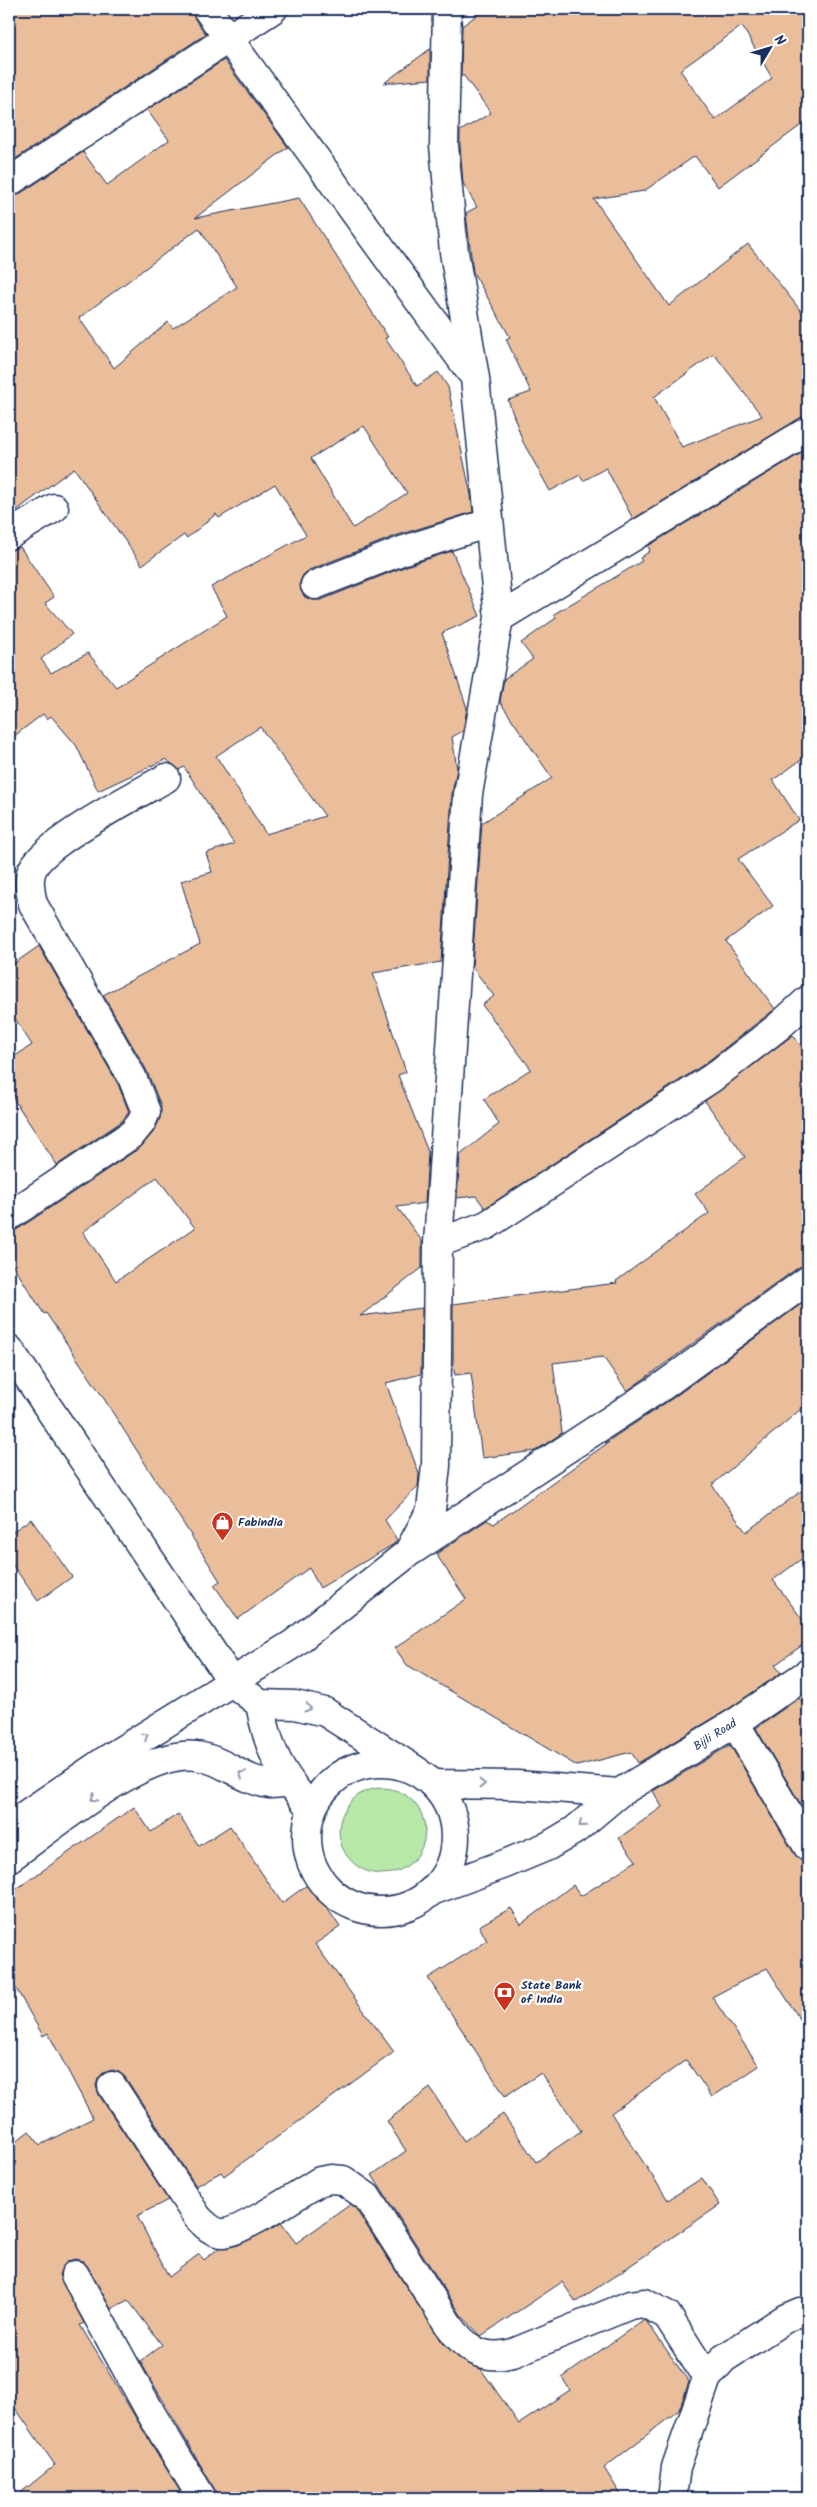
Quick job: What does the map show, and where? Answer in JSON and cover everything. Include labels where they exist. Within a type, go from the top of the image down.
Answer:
[{"type":"street","points":[[207,9],[475,378]]},
{"type":"street","points":[[9,182],[274,9]]},
{"type":"street","points":[[408,1554],[431,1510],[436,1466],[438,1243],[468,794],[499,618],[475,378],[456,270],[444,146],[447,9]]},
{"type":"street","points":[[499,618],[808,431]]},
{"type":"street","points":[[9,535],[54,508]]},
{"type":"street","points":[[315,585],[404,550],[489,523]]},
{"type":"street","points":[[9,1216],[132,1134],[141,1123],[146,1112],[132,1077],[33,904],[30,884],[31,872],[38,861],[54,845],[166,778]]},
{"type":"street","points":[[438,1243],[487,1225],[712,1078],[778,1027],[808,1000]]},
{"type":"street","points":[[9,1826],[103,1762],[293,1644],[408,1554],[664,1385],[808,1280]]},
{"type":"street","points":[[9,1349],[233,1683],[260,1704],[295,1705],[325,1712],[426,1778],[452,1813],[456,1841],[449,1867],[434,1890],[410,1905],[384,1911],[357,1907],[332,1894],[315,1872],[307,1846],[308,1819],[319,1794],[339,1774],[364,1764],[392,1762],[426,1778],[619,1793]]},
{"type":"street","name":"Bijli Road","points":[[434,1890],[548,1846],[575,1830],[619,1793],[735,1723],[808,1673]]},
{"type":"street","points":[[260,1704],[266,1736],[289,1782],[312,1810]]},
{"type":"street","points":[[735,1723],[808,1847]]},
{"type":"street","points":[[9,1858],[81,1805],[134,1772],[172,1756],[195,1756],[214,1760],[250,1779],[270,1784],[289,1782]]},
{"type":"street","points":[[112,2086],[198,2218],[217,2232],[225,2234],[240,2228],[320,2181],[331,2179],[343,2180],[367,2197],[448,2324],[461,2342],[479,2353],[497,2357],[514,2353],[630,2305],[644,2303],[667,2316],[707,2378]]},
{"type":"street","points":[[75,2275],[152,2415],[202,2498]]},
{"type":"street","points":[[672,2498],[676,2467],[707,2378],[722,2359],[762,2333],[793,2315],[800,2312],[808,2313]]},
{"type":"green space","points":[[382,1788],[398,1791],[406,1795],[418,1807],[422,1815],[425,1831],[422,1847],[418,1855],[406,1867],[398,1871],[382,1874],[366,1871],[358,1867],[346,1855],[342,1847],[339,1831],[342,1815],[346,1807],[358,1795],[366,1791]]},
{"type":"building","points":[[9,9],[192,9],[194,18],[206,34],[9,163]]},
{"type":"building","points":[[485,9],[808,9],[808,120],[718,187],[695,156],[644,191],[594,199],[669,306],[748,244],[808,320],[808,415],[800,418],[633,519],[606,468],[583,481],[580,475],[550,491],[523,442],[508,400],[531,392],[506,339],[510,337],[473,272],[466,213],[477,207],[463,183],[460,131],[491,113],[464,76],[461,76],[462,26]],"holes":[[[742,26],[772,78],[715,120],[680,70]],[[714,354],[762,416],[682,447],[654,397]]]},
{"type":"building","points":[[430,49],[430,79],[384,83]]},
{"type":"building","points":[[224,60],[288,147],[195,218],[299,198],[388,337],[385,338],[417,386],[438,372],[448,387],[473,512],[398,535],[309,570],[303,575],[300,582],[301,591],[305,597],[312,600],[321,600],[409,565],[452,551],[480,616],[442,633],[467,708],[463,731],[452,737],[457,769],[452,793],[441,962],[373,973],[406,1072],[398,1075],[428,1152],[425,1203],[397,1207],[422,1241],[422,1268],[360,1316],[422,1308],[421,1374],[386,1383],[419,1474],[418,1486],[385,1520],[397,1540],[394,1544],[320,1588],[309,1568],[238,1619],[214,1585],[220,1581],[99,1391],[46,1313],[44,1314],[9,1259],[9,1231],[18,1229],[141,1147],[155,1130],[160,1118],[161,1106],[146,1069],[103,995],[200,944],[181,881],[212,872],[206,853],[234,844],[184,767],[179,770],[166,759],[98,791],[76,745],[51,716],[47,719],[43,714],[9,740],[9,551],[20,547],[54,597],[45,603],[72,634],[41,659],[51,673],[88,653],[116,687],[227,616],[211,587],[306,535],[275,484],[219,518],[216,514],[187,538],[184,535],[142,565],[74,468],[9,516],[9,197],[18,195],[83,152],[107,185],[169,140],[147,110]],"holes":[[[199,228],[237,287],[173,328],[168,322],[114,368],[79,318]],[[364,426],[407,493],[353,528],[311,458]],[[260,727],[325,816],[266,834],[216,756]],[[157,1177],[195,1228],[116,1281],[83,1232]]]},
{"type":"building","points":[[808,449],[808,755],[773,780],[799,820],[738,859],[773,906],[726,941],[775,1009],[703,1065],[485,1208],[476,1196],[457,1198],[460,1155],[499,1124],[484,1099],[531,1069],[482,1005],[494,996],[472,967],[482,823],[552,778],[500,702],[504,679],[533,659],[521,643],[556,618],[554,614],[642,561],[640,558],[650,551],[648,546]]},
{"type":"building","points":[[39,946],[118,1084],[129,1112],[121,1122],[57,1165],[9,1092],[9,1060],[32,1045],[9,1009],[9,967]]},
{"type":"building","points":[[793,1035],[808,1056],[808,1265],[799,1267],[627,1391],[603,1357],[553,1363],[562,1433],[535,1451],[482,1458],[471,1373],[455,1375],[453,1366],[453,1304],[617,1283],[616,1281],[709,1213],[695,1194],[745,1157],[705,1101]]},
{"type":"building","points":[[808,1299],[808,1403],[712,1485],[746,1532],[808,1486],[808,1554],[773,1580],[808,1627],[808,1641],[775,1665],[781,1673],[727,1710],[638,1763],[631,1752],[577,1766],[407,1665],[395,1648],[466,1599],[436,1554],[487,1520],[494,1524],[609,1442],[605,1443],[673,1398]]},
{"type":"building","points":[[31,1519],[72,1577],[38,1601],[9,1560],[9,1534]]},
{"type":"building","points":[[799,1698],[808,1710],[808,1817],[756,1728]]},
{"type":"building","points":[[730,1745],[795,1855],[801,1861],[808,1863],[808,2032],[767,1968],[712,1997],[759,2066],[712,2097],[686,2060],[611,2113],[668,2200],[702,2178],[720,2205],[576,2302],[562,2282],[481,2336],[461,2315],[372,2175],[406,2151],[387,2121],[430,2088],[464,2141],[503,2114],[536,2162],[581,2131],[541,2073],[505,2096],[428,1978],[487,1941],[479,1926],[511,1908],[521,1924],[573,1885],[581,1896],[636,1861],[619,1838],[662,1807],[653,1791]]},
{"type":"building","points":[[134,1807],[151,1832],[178,1814],[199,1846],[230,1826],[282,1903],[310,1883],[340,1927],[315,1944],[394,2052],[224,2176],[221,2172],[196,2186],[125,2077],[119,2072],[112,2070],[103,2073],[98,2079],[96,2086],[99,2095],[168,2200],[137,2216],[169,2277],[199,2254],[204,2260],[219,2248],[238,2245],[281,2223],[296,2243],[351,2204],[442,2342],[460,2359],[481,2369],[519,2424],[570,2390],[562,2378],[643,2320],[647,2322],[689,2382],[679,2410],[604,2468],[623,2498],[218,2498],[140,2361],[162,2345],[128,2300],[111,2309],[88,2267],[83,2261],[75,2259],[68,2261],[62,2267],[59,2275],[84,2323],[80,2325],[184,2498],[14,2498],[55,2465],[9,2399],[9,2147],[29,2131],[40,2145],[93,2118],[48,2033],[43,2036],[9,1976],[9,1894]]},
{"type":"place","name":"Fabindia","points":[[222,1541]]},
{"type":"place","name":"State Bank of India","points":[[505,2011]]}]
